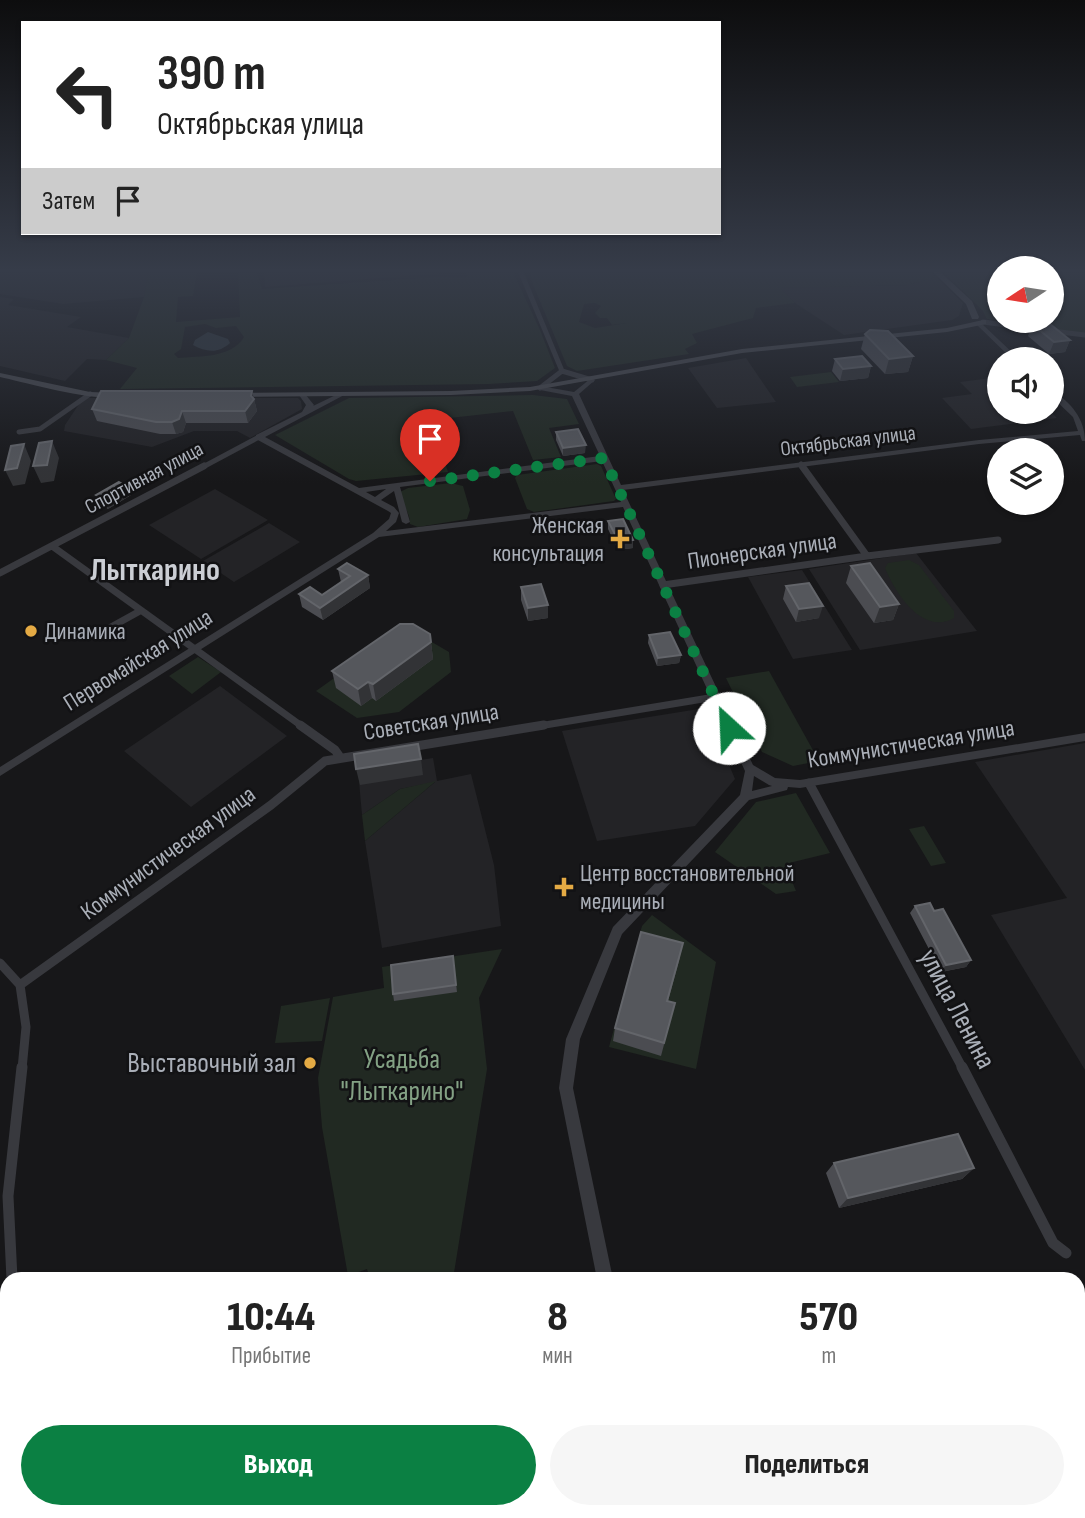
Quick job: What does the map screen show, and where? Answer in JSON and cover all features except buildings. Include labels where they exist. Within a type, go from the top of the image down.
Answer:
[{"type":"main road","points":[[224,395],[494,392],[540,388],[742,351],[841,341]]},
{"type":"main road","points":[[0,374],[90,394],[133,395]]},
{"type":"street","points":[[549,341],[562,371]]},
{"type":"street","points":[[562,371],[592,380]]},
{"type":"street","points":[[540,388],[562,371]]},
{"type":"street","points":[[540,388],[575,394],[592,380]]},
{"type":"street","points":[[19,432],[40,429],[90,394]]},
{"type":"street","name":"Спортивная улица","points":[[0,573],[342,394]]},
{"type":"street","points":[[575,394],[750,771],[746,797]]},
{"type":"street","points":[[303,395],[310,405],[304,414]]},
{"type":"street","points":[[1064,404],[1076,416],[1084,436]]},
{"type":"street","name":"Октябрьская улица","points":[[618,488],[1051,434],[1084,436]]},
{"type":"street","points":[[259,437],[393,511],[415,530]]},
{"type":"street","points":[[356,491],[604,458]]},
{"type":"street","points":[[801,464],[867,556]]},
{"type":"street","points":[[375,501],[396,486]]},
{"type":"street","points":[[396,486],[406,522]]},
{"type":"street","points":[[376,535],[625,504]]},
{"type":"street","name":"Первомайская улица","points":[[0,772],[376,535],[393,520],[393,511]]},
{"type":"street","name":"Пионерская улица","points":[[663,585],[998,540]]},
{"type":"street","name":"Советская улица","points":[[52,546],[309,731],[340,757],[715,697]]},
{"type":"street","points":[[111,627],[140,611]]},
{"type":"street","name":"Коммунистическая улица","points":[[747,767],[773,782],[804,784],[1085,737]]},
{"type":"street","name":"Коммунистическая улица","points":[[20,985],[271,805],[324,761],[340,757]]},
{"type":"street","points":[[604,1272],[566,1088],[573,1039],[617,931],[746,797],[767,789],[804,784]]},
{"type":"street","name":"улица Ленина","points":[[804,784],[919,984],[1054,1243],[1066,1253]]},
{"type":"street","points":[[0,963],[20,985],[26,1027],[8,1196],[12,1272]]},
{"type":"shaded area","points":[[0,341],[126,341],[106,360],[87,359],[65,381],[0,366]]},
{"type":"shaded area","points":[[195,341],[230,343],[212,351],[193,345]]},
{"type":"shaded area","points":[[746,358],[776,402],[717,408],[688,368]]},
{"type":"shaded area","points":[[987,379],[987,424],[1010,424],[971,429],[942,398],[972,394],[960,382]]},
{"type":"shaded area","points":[[83,398],[298,398],[302,409],[250,438],[237,431],[194,431],[152,447],[64,431],[65,425]]},
{"type":"shaded area","points":[[215,489],[268,520],[201,559],[149,525]]},
{"type":"shaded area","points":[[269,523],[300,542],[234,582],[203,561]]},
{"type":"shaded area","points":[[916,553],[977,631],[860,650],[809,569]]},
{"type":"shaded area","points":[[802,570],[852,650],[793,659],[748,577]]},
{"type":"shaded area","points":[[220,686],[287,736],[191,807],[124,751]]},
{"type":"shaded area","points":[[705,708],[735,779],[695,826],[597,841],[562,731]]},
{"type":"shaded area","points":[[1085,743],[1085,1070],[991,915],[1067,898],[975,762]]},
{"type":"shaded area","points":[[433,758],[437,781],[471,774],[494,865],[501,926],[382,948],[365,841],[435,782],[400,789],[362,815],[358,770]]},
{"type":"green space","points":[[126,341],[182,341],[181,349],[174,354],[178,358],[215,355],[232,349],[241,341],[544,341],[555,368],[537,381],[489,384],[120,389],[137,368],[106,360]]},
{"type":"green space","points":[[557,341],[696,341],[697,343],[685,349],[689,354],[577,371],[567,366]]},
{"type":"green space","points":[[831,372],[839,382],[797,387],[790,377]]},
{"type":"green space","points":[[533,395],[567,399],[579,424],[549,428],[561,457],[533,460],[513,411],[432,420],[448,472],[356,481],[275,435],[349,398]]},
{"type":"green space","points":[[597,464],[601,466],[616,499],[614,501],[534,512],[527,509],[515,478],[517,475]]},
{"type":"green space","points":[[451,483],[463,486],[470,510],[467,519],[418,527],[410,524],[400,492],[408,488]]},
{"type":"green space","points":[[909,560],[919,565],[954,611],[954,618],[943,622],[932,621],[921,617],[903,600],[885,568],[888,563]]},
{"type":"green space","points":[[406,627],[449,652],[451,672],[399,712],[357,718],[316,691]]},
{"type":"green space","points":[[198,657],[221,672],[192,694],[169,676]]},
{"type":"green space","points":[[769,671],[819,761],[793,766],[762,752],[726,678]]},
{"type":"green space","points":[[436,781],[365,841],[362,815],[400,789]]},
{"type":"green space","points":[[796,793],[830,853],[785,864],[796,891],[776,894],[715,852],[756,802]]},
{"type":"green space","points":[[924,826],[946,863],[931,866],[909,829]]},
{"type":"green space","points":[[652,915],[716,962],[696,1069],[609,1047],[642,926]]},
{"type":"green space","name":"Усадьба \"Лыткарино\"","points":[[502,949],[479,998],[487,1069],[454,1272],[368,1272],[367,1269],[347,1272],[322,1127],[318,1078],[333,997],[384,988],[382,967]]},
{"type":"green space","points":[[330,998],[322,1041],[275,1043],[281,1006]]},
{"type":"place","name":"Женская консультация","points":[[620,539]]},
{"type":"place","name":"Динамика","points":[[31,631]]},
{"type":"place","name":"Центр восстановительной медицины","points":[[564,887]]},
{"type":"place","name":"Выставочный зал","points":[[310,1063]]},
{"type":"district","name":"Лыткарино","points":[[155,570]]},
{"type":"route","points":[[430,481],[604,458],[729,728]]}]
